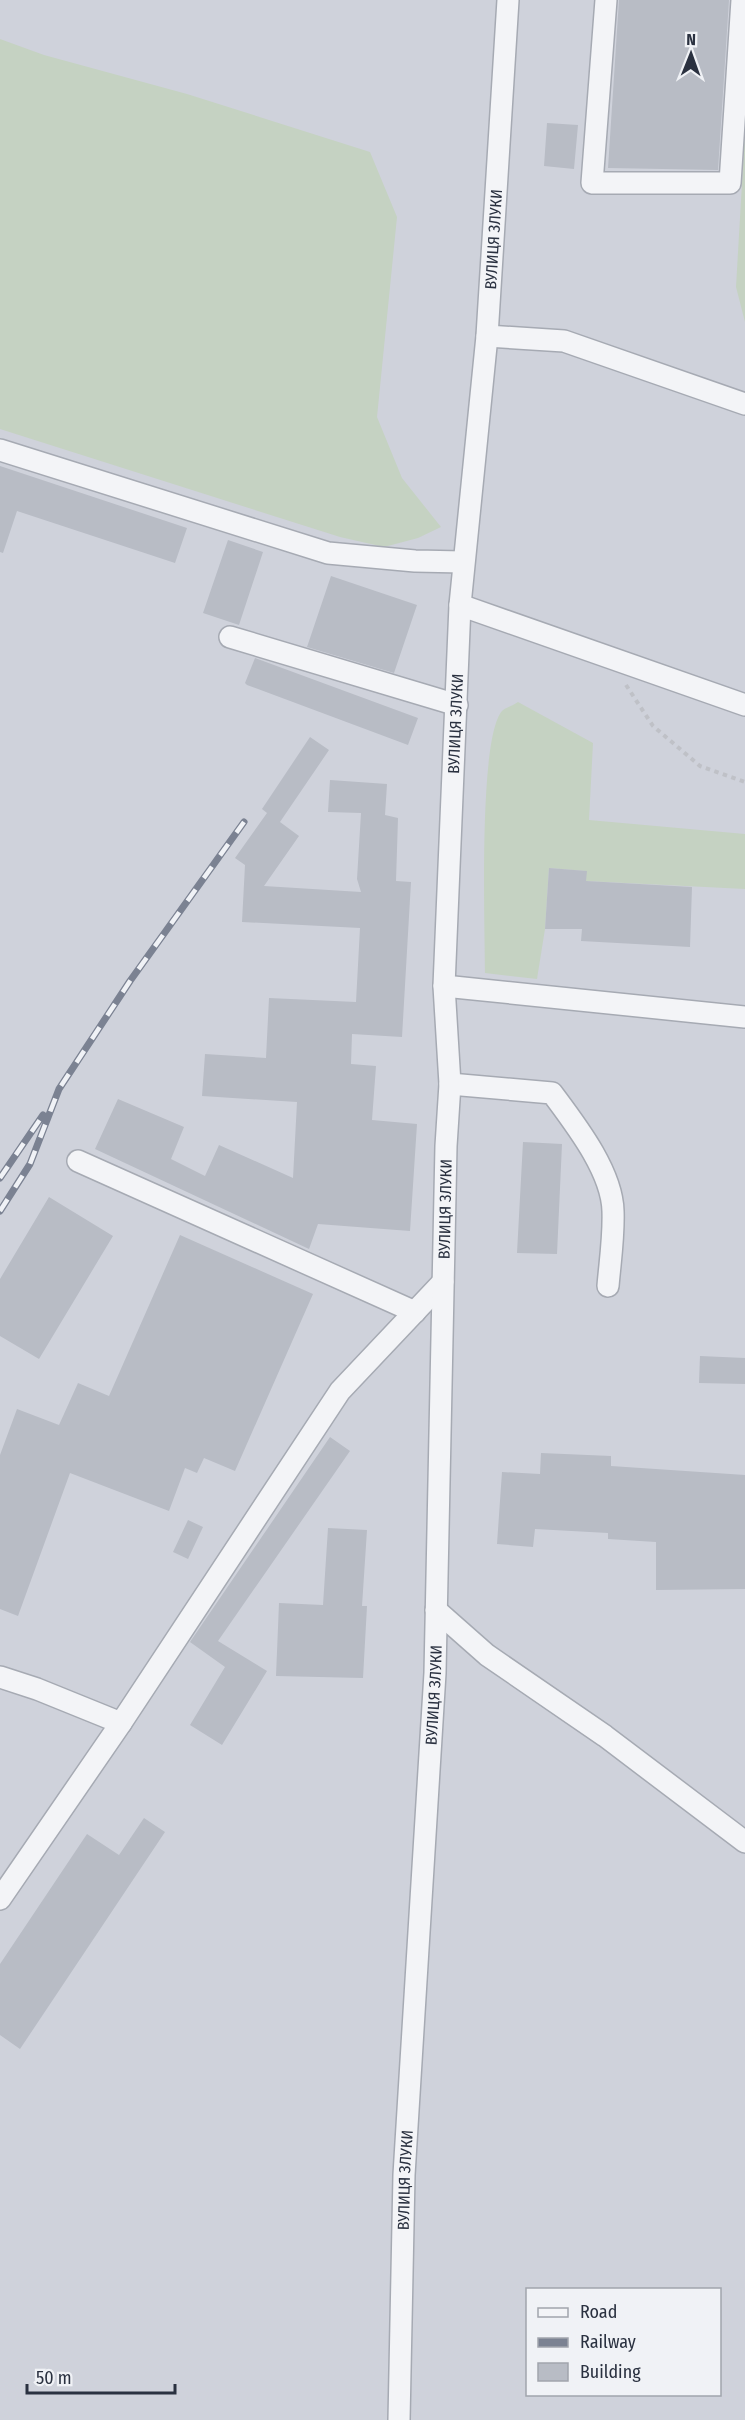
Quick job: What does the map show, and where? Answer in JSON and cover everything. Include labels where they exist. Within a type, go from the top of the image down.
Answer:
[{"type":"street","name":"ВУЛИЦЯ ЗЛУКИ","points":[[399,2420],[404,2175],[435,1673],[443,1282],[450,1084],[444,986],[460,604],[487,336],[508,0]]},
{"type":"street","points":[[606,0],[592,183],[730,183],[742,0]]},
{"type":"street","points":[[487,336],[564,341],[745,404]]},
{"type":"street","points":[[0,450],[328,553],[415,561],[463,562]]},
{"type":"street","points":[[460,604],[745,705]]},
{"type":"street","points":[[230,637],[457,705]]},
{"type":"street","points":[[444,986],[745,1017]]},
{"type":"street","points":[[450,1084],[552,1093],[580,1131],[603,1171],[613,1209],[609,1286]]},
{"type":"street","points":[[78,1161],[415,1312]]},
{"type":"street","points":[[0,1899],[121,1723],[340,1391],[443,1282]]},
{"type":"street","points":[[436,1610],[487,1655],[605,1736],[745,1842]]},
{"type":"street","points":[[0,1677],[38,1689],[121,1723]]},
{"type":"path","points":[[608,656],[653,726],[700,766],[745,782]]},
{"type":"shaded area","points":[[0,0],[745,0],[745,2420],[0,2420]]},
{"type":"green space","points":[[0,39],[44,55],[187,94],[370,152],[397,217],[377,417],[402,478],[441,527],[418,538],[384,547],[340,537],[0,429]]},
{"type":"green space","points":[[745,131],[745,322],[736,287]]},
{"type":"green space","points":[[518,702],[593,743],[589,820],[745,834],[745,889],[586,881],[586,871],[549,868],[545,929],[537,979],[485,973],[484,836],[489,757],[494,728],[502,711]]},
{"type":"building","points":[[619,0],[729,0],[718,170],[608,168]]},
{"type":"building","points":[[547,123],[578,125],[574,169],[544,166]]},
{"type":"building","points":[[0,466],[187,528],[175,563],[17,511],[3,553],[0,552]]},
{"type":"building","points":[[228,540],[263,552],[239,625],[203,613]]},
{"type":"building","points":[[331,576],[417,605],[394,673],[307,647]]},
{"type":"building","points":[[255,658],[418,718],[408,745],[247,685],[245,683]]},
{"type":"building","points":[[310,737],[329,750],[280,822],[299,836],[264,886],[361,892],[357,879],[361,813],[328,812],[330,780],[387,784],[385,815],[398,818],[396,881],[411,882],[402,1037],[352,1034],[351,1064],[376,1066],[372,1120],[417,1124],[410,1231],[318,1224],[309,1249],[95,1149],[118,1099],[184,1127],[171,1159],[205,1176],[219,1145],[293,1178],[297,1102],[202,1096],[205,1054],[266,1058],[269,998],[356,1002],[360,928],[242,922],[245,865],[235,858],[267,813],[262,809]]},
{"type":"building","points":[[549,868],[587,871],[586,881],[692,887],[690,947],[581,941],[582,929],[545,929]]},
{"type":"building","points":[[523,1142],[562,1144],[557,1254],[517,1253]]},
{"type":"building","points":[[49,1197],[113,1236],[39,1359],[0,1336],[0,1279]]},
{"type":"building","points":[[180,1235],[313,1294],[235,1471],[204,1458],[197,1473],[185,1468],[169,1511],[70,1473],[18,1616],[0,1609],[0,1455],[17,1409],[59,1425],[78,1383],[109,1396]]},
{"type":"building","points":[[700,1356],[745,1358],[745,1384],[699,1383]]},
{"type":"building","points":[[330,1437],[350,1451],[218,1641],[267,1671],[222,1745],[190,1725],[225,1667],[190,1642]]},
{"type":"building","points":[[541,1453],[611,1456],[611,1466],[745,1475],[745,1589],[656,1590],[656,1542],[608,1539],[608,1533],[535,1529],[533,1547],[497,1544],[502,1472],[540,1474]]},
{"type":"building","points":[[188,1520],[203,1527],[188,1559],[173,1552]]},
{"type":"building","points":[[328,1528],[367,1530],[362,1606],[367,1606],[363,1678],[276,1676],[279,1603],[323,1605]]},
{"type":"building","points":[[144,1818],[165,1832],[20,2049],[0,2035],[0,1964],[87,1834],[119,1855]]},
{"type":"railway","points":[[0,1211],[30,1164],[59,1089],[130,981],[244,822]]},
{"type":"railway","points":[[0,1178],[43,1115]]}]
